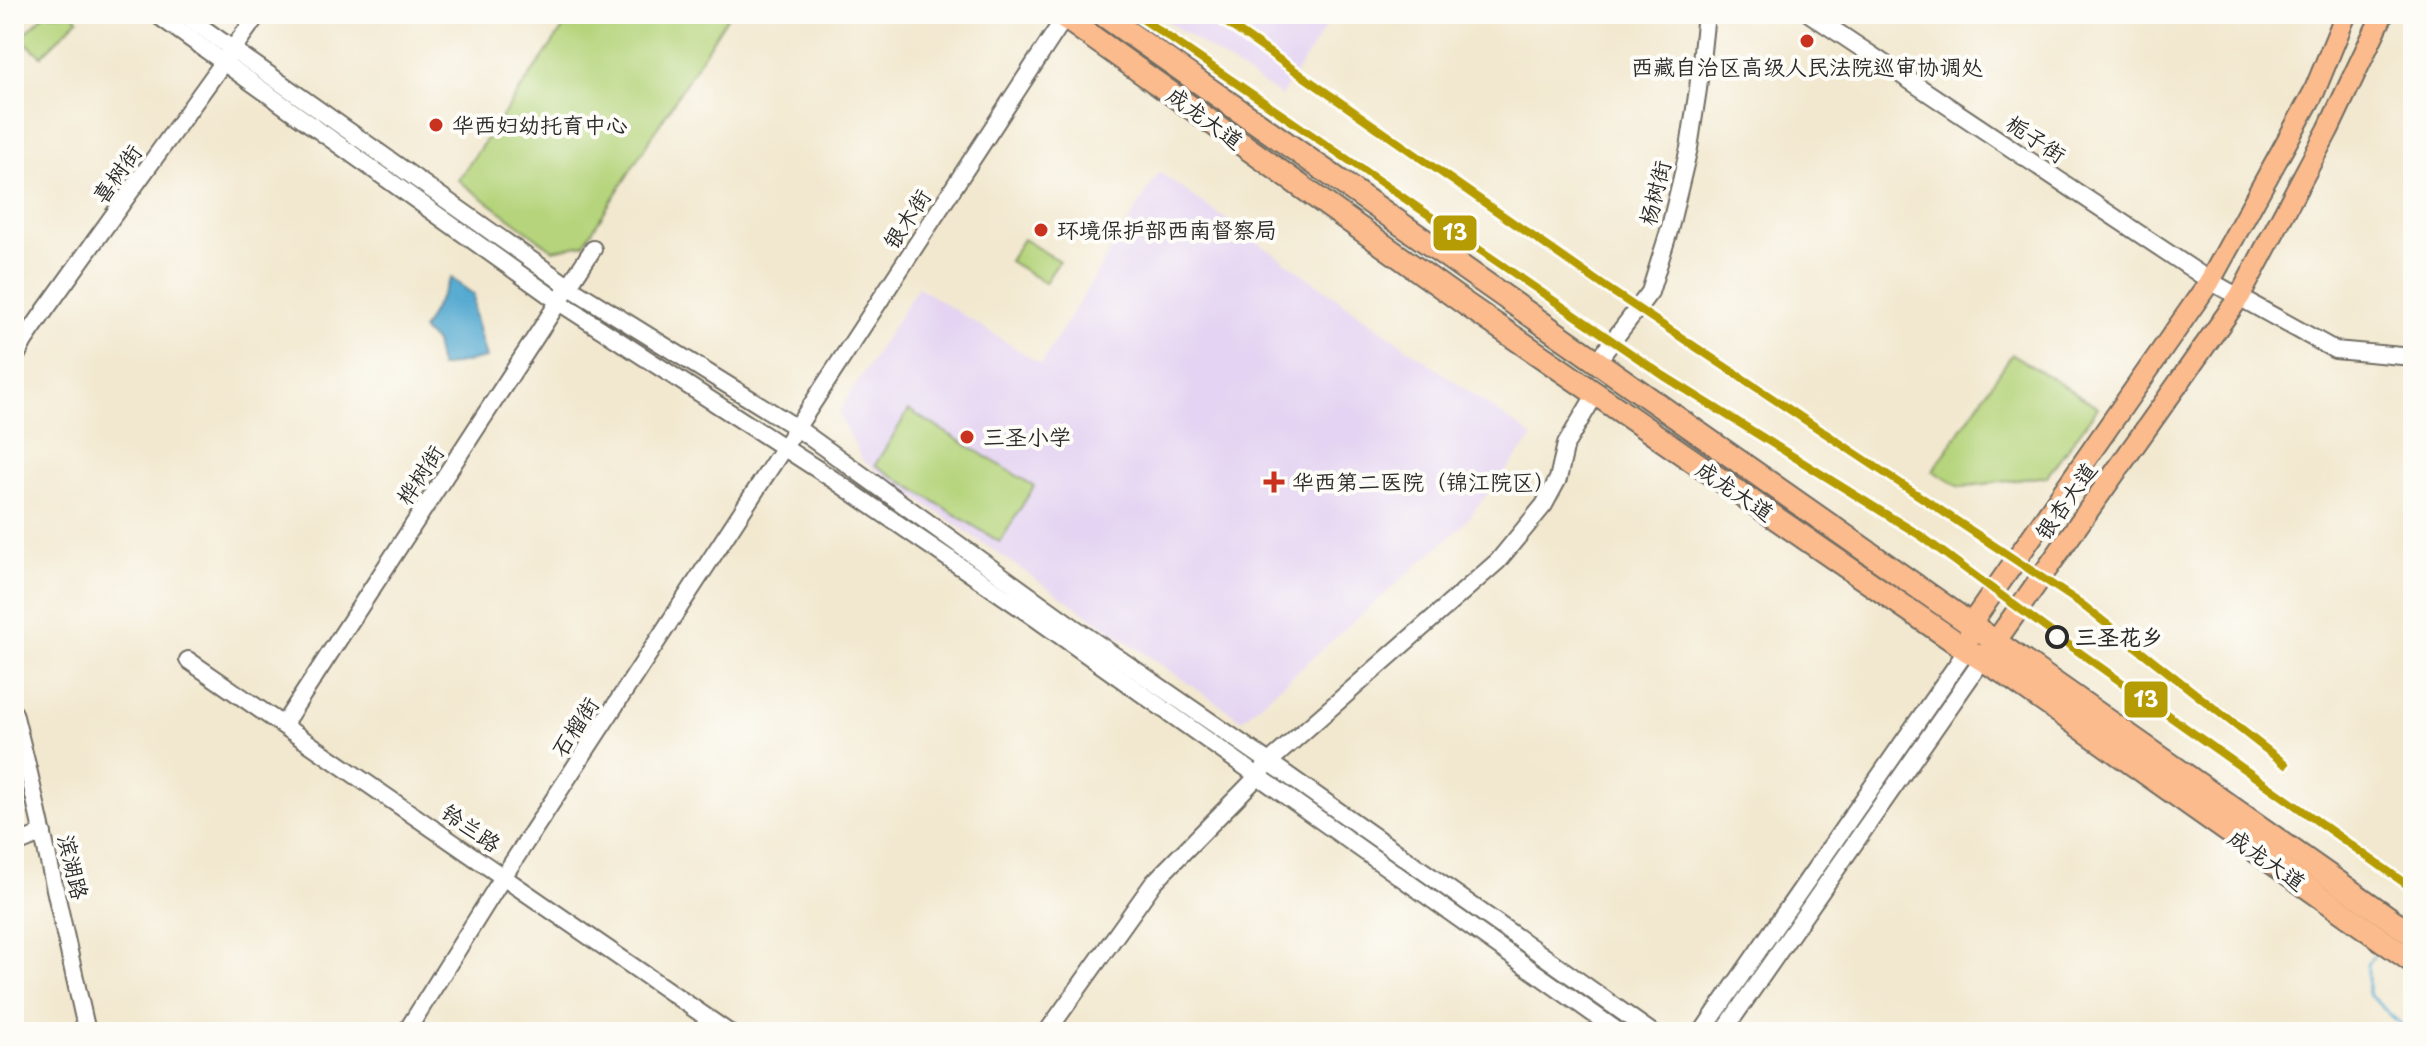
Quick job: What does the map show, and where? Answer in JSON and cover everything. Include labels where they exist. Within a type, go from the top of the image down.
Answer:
[{"type":"highway","name":"成龙大道","points":[[1102,14],[2413,935]]},
{"type":"highway","name":"成龙大道","points":[[1064,15],[1595,395],[1975,654],[2413,962]]},
{"type":"main road","name":"银杏大道","points":[[2346,14],[2314,92],[2210,281],[1971,624],[1975,654],[1996,640],[2240,296],[2328,130],[2383,14]]},
{"type":"street","points":[[156,14],[228,57],[568,286],[797,428],[1069,624],[1651,1032]]},
{"type":"street","points":[[183,14],[228,57],[559,302],[784,448],[1031,615],[1619,1032]]},
{"type":"street","name":"喜树街","points":[[14,360],[46,309],[258,14]]},
{"type":"street","name":"杨树街","points":[[1596,363],[1650,292],[1655,277],[1689,148],[1706,14]]},
{"type":"street","name":"栀子街","points":[[1810,14],[2210,281],[2335,350],[2413,357]]},
{"type":"street","name":"银木街","points":[[784,448],[1064,15]]},
{"type":"street","name":"桦树街","points":[[283,725],[593,249]]},
{"type":"street","points":[[1047,1032],[1154,882],[1269,762],[1498,561],[1544,505],[1558,479],[1566,444],[1595,395]]},
{"type":"street","name":"石榴街","points":[[406,1032],[503,877],[784,448]]},
{"type":"street","name":"银杏大道","points":[[1702,1032],[1975,654]]},
{"type":"street","name":"银杏大道","points":[[1723,1032],[1975,654]]},
{"type":"street","name":"铃兰路","points":[[188,660],[728,1032]]},
{"type":"street","name":"滨湖路","points":[[14,713],[87,1032]]},
{"type":"street","points":[[14,845],[43,833]]},
{"type":"shaded area","points":[[1156,14],[1334,14],[1281,96]]},
{"type":"shaded area","name":"华西第二医院（锦江院区）","points":[[1159,172],[1533,437],[1460,528],[1242,720],[863,461],[838,413],[918,287],[1041,364]]},
{"type":"green space","points":[[45,14],[73,14],[78,19],[41,56],[21,38]]},
{"type":"green space","points":[[573,14],[729,14],[584,244],[553,250],[458,180]]},
{"type":"green space","points":[[1023,239],[1059,261],[1045,283],[1009,261]]},
{"type":"green space","points":[[2012,354],[2098,407],[2047,476],[1960,487],[1933,471]]},
{"type":"green space","points":[[909,410],[1034,486],[1000,542],[875,465]]},
{"type":"water","points":[[451,278],[474,295],[474,314],[486,358],[440,367],[435,342],[422,330]]},
{"type":"waterway","points":[[2373,957],[2368,964],[2368,994],[2409,1032]]},
{"type":"transit line","name":"13","points":[[1135,14],[1664,376],[1921,536],[2413,889]]},
{"type":"transit line","name":"13","points":[[1214,14],[1607,288],[2080,603],[2285,764]]},
{"type":"place","name":"西藏自治区高级人民法院巡审协调处","points":[[1807,41]]},
{"type":"place","name":"华西妇幼托育中心","points":[[436,125]]},
{"type":"place","name":"环境保护部西南督察局","points":[[1041,230]]},
{"type":"place","name":"三圣小学","points":[[967,437]]},
{"type":"place","name":"华西第二医院（锦江院区）","points":[[1274,482]]},
{"type":"place","name":"三圣花乡","points":[[2057,637]]}]
